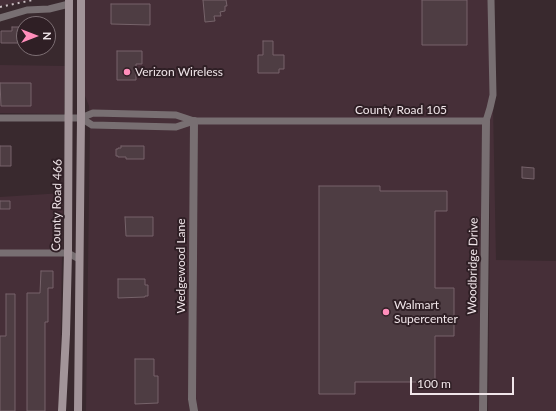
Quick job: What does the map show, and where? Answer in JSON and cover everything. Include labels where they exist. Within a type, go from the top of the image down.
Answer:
[{"type":"main road","name":"County Road 466","points":[[78,411],[81,0]]},
{"type":"main road","name":"County Road 466","points":[[62,411],[68,253],[69,2]]},
{"type":"street","points":[[486,121],[493,95],[491,0]]},
{"type":"street","points":[[0,18],[27,10],[49,9],[69,2]]},
{"type":"street","name":"County Road 105","points":[[81,118],[93,113],[176,115],[194,121],[486,121]]},
{"type":"street","points":[[0,118],[81,118]]},
{"type":"street","name":"County Road 105","points":[[81,118],[92,125],[176,127],[194,121]]},
{"type":"street","name":"Wedgewood Lane","points":[[194,121],[192,391],[194,411]]},
{"type":"street","name":"Woodbridge Drive","points":[[484,411],[486,121]]},
{"type":"street","points":[[0,253],[68,253],[79,259]]},
{"type":"shaded area","points":[[0,0],[30,0],[0,6]]},
{"type":"shaded area","points":[[85,0],[491,0],[496,260],[556,261],[556,411],[488,411],[490,202],[489,117],[482,118],[479,411],[198,411],[196,398],[198,118],[188,398],[190,411],[86,411],[90,123],[89,106],[85,96]]},
{"type":"shaded area","points":[[0,65],[65,66],[64,114],[0,113]]},
{"type":"shaded area","points":[[63,193],[60,379],[58,411],[0,411],[0,197]]},
{"type":"building","points":[[203,0],[226,0],[227,6],[225,6],[225,11],[220,12],[221,16],[214,16],[215,21],[205,22]]},
{"type":"building","points":[[422,0],[467,0],[467,45],[422,45]]},
{"type":"building","points":[[111,4],[150,4],[150,25],[111,24]]},
{"type":"building","points":[[12,27],[16,27],[16,43],[1,43],[1,31],[12,31]]},
{"type":"building","points":[[263,41],[273,41],[273,55],[284,55],[284,69],[279,69],[279,73],[258,73],[258,55],[263,55]]},
{"type":"building","name":"Verizon Wireless","points":[[117,51],[142,51],[142,64],[136,64],[136,80],[117,80]]},
{"type":"building","points":[[0,83],[31,83],[31,106],[1,106]]},
{"type":"building","points":[[0,146],[11,146],[11,166],[0,166]]},
{"type":"building","points":[[121,146],[144,146],[144,159],[126,159],[126,157],[116,156],[116,149],[121,148]]},
{"type":"building","points":[[522,167],[534,168],[534,179],[522,178]]},
{"type":"building","name":"Walmart Supercenter","points":[[319,186],[380,186],[380,191],[447,191],[447,211],[435,211],[435,288],[454,288],[454,336],[435,336],[435,382],[355,382],[355,394],[319,394]]},
{"type":"building","points":[[0,201],[10,201],[10,209],[0,209]]},
{"type":"building","points":[[125,217],[153,217],[153,236],[126,236]]},
{"type":"building","points":[[41,271],[53,271],[53,288],[48,288],[48,322],[45,322],[45,411],[27,411],[27,293],[40,293]]},
{"type":"building","points":[[118,279],[145,279],[145,285],[148,285],[148,296],[118,298]]},
{"type":"building","points":[[6,294],[15,294],[15,411],[0,411],[0,336],[6,336]]},
{"type":"building","points":[[135,359],[154,359],[154,376],[158,376],[158,403],[135,404]]},
{"type":"railway","points":[[0,7],[33,0]]},
{"type":"place","name":"Verizon Wireless","points":[[127,72]]},
{"type":"place","name":"Walmart Supercenter","points":[[386,312]]}]
